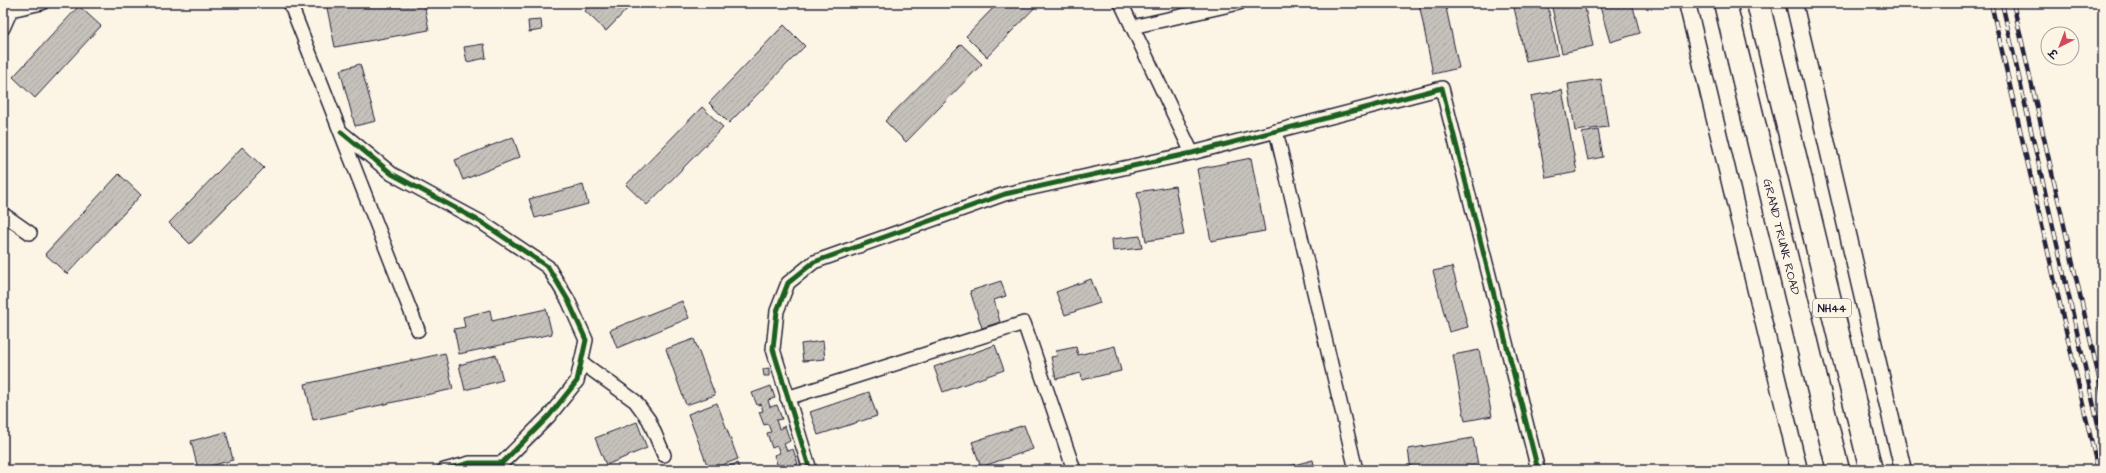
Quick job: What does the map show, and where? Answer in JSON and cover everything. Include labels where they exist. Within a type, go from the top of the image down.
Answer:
[{"type":"highway","name":"GRAND TRUNK ROAD","points":[[1725,3],[1838,470]]},
{"type":"highway","name":"NH44","points":[[1758,3],[1871,470]]},
{"type":"street","points":[[3,28],[7,12],[42,3]]},
{"type":"street","points":[[290,3],[418,330]]},
{"type":"street","points":[[1121,3],[1192,153]]},
{"type":"street","points":[[1132,27],[1238,3]]},
{"type":"street","points":[[1686,3],[1799,470]]},
{"type":"street","points":[[1794,3],[1903,470]]},
{"type":"street","points":[[810,470],[773,349],[777,311],[788,283],[814,262],[1004,194],[1192,153],[1442,88],[1538,470]]},
{"type":"street","points":[[1276,131],[1356,470]]},
{"type":"street","points":[[341,132],[392,174],[481,222],[548,267],[568,300],[586,340],[577,380],[549,416],[502,463],[470,463],[444,470]]},
{"type":"street","points":[[3,214],[30,233]]},
{"type":"street","points":[[787,398],[1024,323],[1074,470]]},
{"type":"street","points":[[581,362],[635,401],[649,420],[664,455]]},
{"type":"building","points":[[326,3],[424,3],[429,30],[335,47]]},
{"type":"building","points":[[592,3],[633,3],[606,31],[585,11]]},
{"type":"building","points":[[998,3],[1039,3],[987,57],[966,36]]},
{"type":"building","points":[[1419,3],[1445,3],[1459,68],[1433,74]]},
{"type":"building","points":[[1513,3],[1547,3],[1558,55],[1526,61]]},
{"type":"building","points":[[1551,3],[1584,3],[1593,46],[1562,53]]},
{"type":"building","points":[[1599,3],[1632,3],[1640,33],[1610,42]]},
{"type":"building","points":[[79,6],[101,26],[35,98],[13,77]]},
{"type":"building","points":[[541,20],[542,30],[529,32],[528,21]]},
{"type":"building","points":[[784,25],[805,46],[729,123],[709,103]]},
{"type":"building","points":[[484,44],[486,58],[467,62],[464,47]]},
{"type":"building","points":[[961,44],[982,64],[906,142],[885,121]]},
{"type":"building","points":[[360,64],[376,121],[355,126],[340,70]]},
{"type":"building","points":[[1601,79],[1608,127],[1575,131],[1568,84]]},
{"type":"building","points":[[1562,90],[1577,172],[1546,178],[1531,96]]},
{"type":"building","points":[[702,107],[723,127],[647,205],[626,185]]},
{"type":"building","points":[[1598,130],[1603,157],[1588,160],[1582,133]]},
{"type":"building","points":[[513,137],[520,157],[463,180],[455,160]]},
{"type":"building","points":[[242,147],[264,168],[190,244],[169,223]]},
{"type":"building","points":[[1251,158],[1265,231],[1211,241],[1197,169]]},
{"type":"building","points":[[119,174],[141,195],[67,274],[45,254]]},
{"type":"building","points":[[583,185],[588,204],[535,218],[529,199]]},
{"type":"building","points":[[1175,186],[1184,235],[1146,241],[1137,192]]},
{"type":"building","points":[[1140,236],[1142,248],[1113,251],[1112,239]]},
{"type":"building","points":[[1452,267],[1468,327],[1449,332],[1433,271]]},
{"type":"building","points":[[1091,279],[1100,303],[1065,315],[1056,292]]},
{"type":"building","points":[[1001,281],[1006,296],[994,300],[1000,322],[982,328],[970,291]]},
{"type":"building","points":[[682,301],[689,318],[617,348],[610,330]]},
{"type":"building","points":[[546,309],[552,334],[459,354],[454,329],[465,327],[463,317],[490,310],[492,321]]},
{"type":"building","points":[[694,339],[715,395],[686,405],[666,349]]},
{"type":"building","points":[[823,341],[825,359],[803,361],[801,344]]},
{"type":"building","points":[[995,345],[1004,370],[943,392],[934,367]]},
{"type":"building","points":[[1115,346],[1121,371],[1082,380],[1081,373],[1056,379],[1051,357],[1057,356],[1056,351],[1076,347],[1078,355]]},
{"type":"building","points":[[1479,350],[1492,416],[1465,421],[1453,355]]},
{"type":"building","points":[[445,353],[453,389],[313,420],[305,384]]},
{"type":"building","points":[[496,355],[503,380],[465,390],[459,365]]},
{"type":"building","points":[[769,368],[769,376],[764,376],[763,369]]},
{"type":"building","points":[[771,386],[775,398],[768,400],[770,407],[777,405],[782,419],[776,420],[779,429],[785,426],[790,441],[784,444],[787,451],[793,449],[798,464],[791,467],[792,470],[779,470],[774,455],[780,453],[777,446],[772,448],[767,433],[771,432],[768,424],[764,425],[759,412],[763,411],[761,404],[757,405],[752,393]]},
{"type":"building","points":[[869,392],[877,416],[818,435],[810,412]]},
{"type":"building","points":[[717,403],[738,459],[709,470],[688,414]]},
{"type":"building","points":[[637,422],[647,448],[606,465],[595,438]]},
{"type":"building","points":[[1024,425],[1033,449],[981,467],[972,442]]},
{"type":"building","points":[[226,432],[233,460],[198,469],[191,441]]},
{"type":"building","points":[[1473,438],[1479,470],[1411,470],[1408,449]]},
{"type":"building","points":[[1313,460],[1315,470],[1291,470],[1290,466]]},
{"type":"building","points":[[737,463],[740,470],[719,470]]},
{"type":"railway","points":[[1991,3],[2098,470]]},
{"type":"railway","points":[[2002,3],[2103,446]]},
{"type":"railway","points":[[2013,3],[2103,395]]},
{"type":"cycle path","points":[[810,470],[773,349],[777,311],[788,283],[814,262],[1005,194],[1192,153],[1442,88],[1538,470]]},
{"type":"cycle path","points":[[341,132],[392,174],[481,222],[548,267],[568,300],[586,340],[577,381],[549,416],[502,463],[470,463],[444,470]]}]
